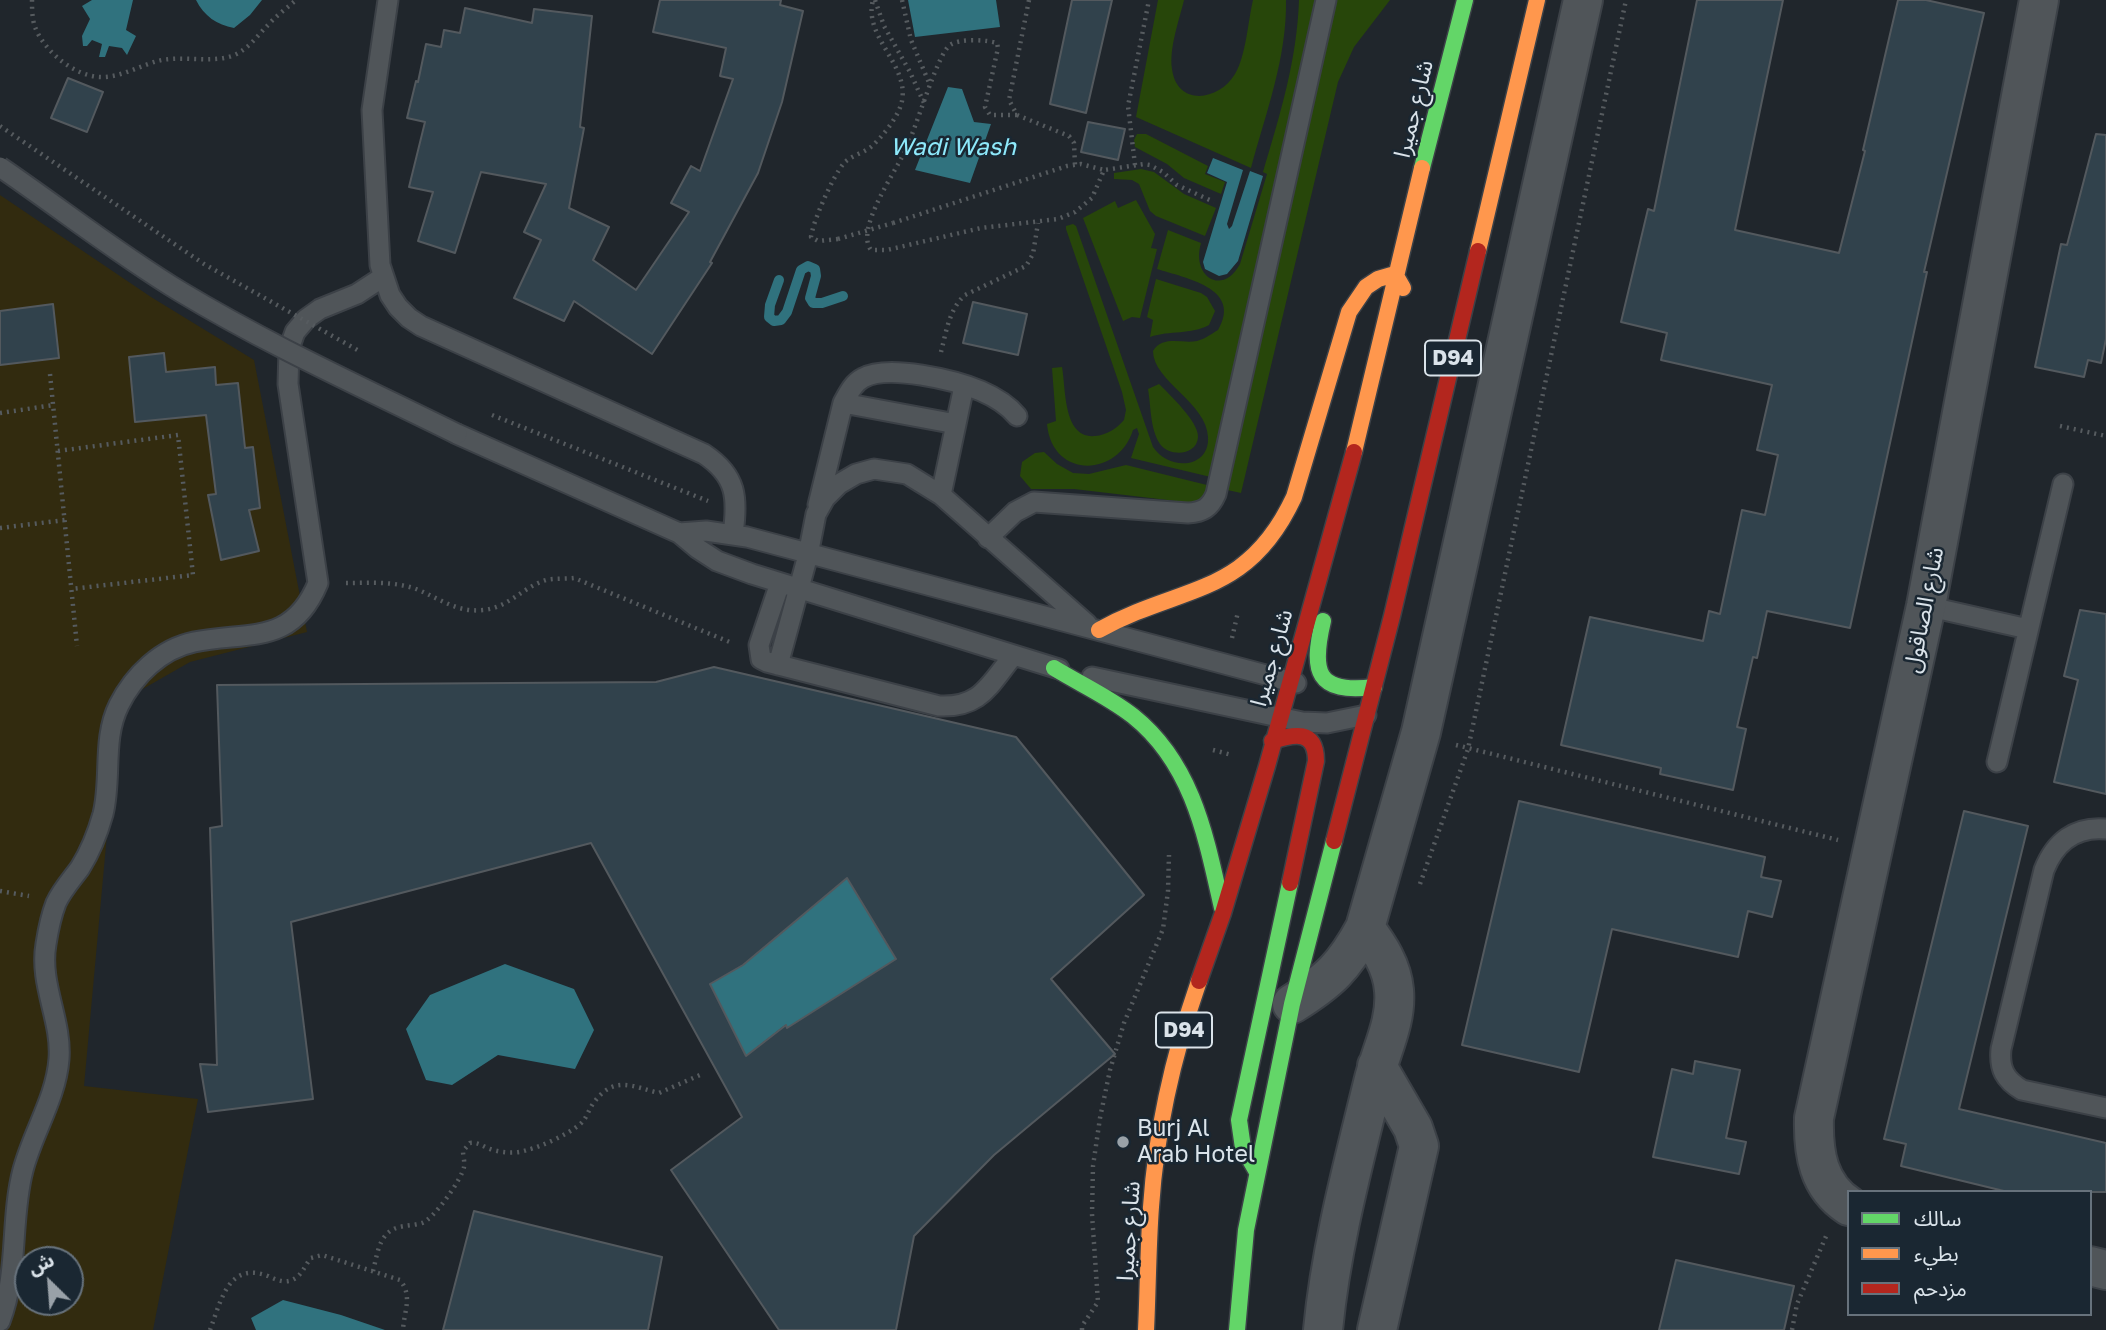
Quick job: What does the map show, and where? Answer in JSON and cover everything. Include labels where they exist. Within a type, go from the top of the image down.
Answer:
[{"type":"main road","name":"شارع جميرا","points":[[1146,1330],[1152,1205],[1160,1137],[1173,1070],[1191,1004],[1223,913],[1350,468],[1395,274],[1465,0]]},
{"type":"main road","name":"D94","points":[[1237,1330],[1246,1230],[1292,1004],[1360,722],[1374,687],[1537,0]]},
{"type":"main road","points":[[1095,629],[1122,616],[1171,601],[1217,581],[1259,553],[1279,530],[1295,496],[1343,325],[1363,289],[1377,278],[1395,274],[1404,290],[1402,321]]},
{"type":"main road","points":[[1374,687],[1340,690],[1326,682],[1317,667],[1317,643],[1396,345]]},
{"type":"main road","points":[[1054,668],[1131,715],[1152,732],[1169,752],[1195,798],[1223,913]]},
{"type":"main road","points":[[1257,1171],[1245,1157],[1240,1141],[1239,1120],[1316,761],[1316,750],[1306,736],[1296,734],[1272,741]]},
{"type":"street","points":[[1292,1004],[1323,985],[1337,971],[1353,951],[1365,928],[1421,733],[1583,0]]},
{"type":"street","name":"شارع الصاقول","points":[[1844,1203],[1822,1178],[1813,1139],[1814,1118],[1926,606],[2039,0]]},
{"type":"street","points":[[1323,1330],[1328,1278],[1340,1217],[1377,1066],[1391,1025],[1394,988],[1382,951],[1365,928]]},
{"type":"street","points":[[1377,1066],[1413,1128],[1419,1146],[1377,1330]]},
{"type":"lane","points":[[388,0],[372,110],[380,265],[398,307],[421,326],[704,454],[716,462],[732,482],[736,512],[733,534]]},
{"type":"lane","points":[[988,538],[1015,512],[1034,502],[1188,513],[1206,510],[1212,503],[1326,0]]},
{"type":"lane","points":[[0,167],[126,257],[191,298],[291,352],[457,434],[679,533],[717,561],[799,590],[1054,668],[1278,718],[1302,722],[1360,722]]},
{"type":"lane","points":[[0,1321],[12,1276],[22,1172],[32,1138],[55,1083],[59,1059],[57,1028],[48,997],[45,947],[57,901],[82,864],[103,813],[109,740],[119,706],[142,671],[159,658],[193,642],[256,636],[286,625],[306,607],[318,583],[288,384],[289,349],[295,332],[306,319],[320,309],[357,294],[383,277]]},
{"type":"lane","points":[[778,665],[808,555],[843,403],[851,388],[860,379],[887,371],[964,386],[995,398],[1017,416]]},
{"type":"lane","points":[[941,495],[964,386]]},
{"type":"lane","points":[[843,403],[956,424]]},
{"type":"lane","points":[[816,514],[825,498],[839,484],[856,474],[874,469],[907,474],[941,495],[1095,629]]},
{"type":"lane","points":[[1997,762],[2063,484]]},
{"type":"lane","points":[[679,533],[706,531],[733,534],[1290,681],[1334,702],[1360,722]]},
{"type":"lane","points":[[780,583],[758,653],[761,659],[778,665],[939,706],[956,707],[981,695],[1013,656]]},
{"type":"lane","points":[[1926,606],[2028,629]]},
{"type":"lane","points":[[2106,829],[2094,828],[2067,837],[2049,858],[2000,1062],[2004,1074],[2012,1084],[2022,1090],[2106,1108]]},
{"type":"path","points":[[32,0],[35,26],[63,63],[80,72],[100,77],[121,74],[163,60],[212,59],[232,55],[252,44],[268,24],[296,0]]},
{"type":"path","points":[[874,0],[884,26],[911,72],[925,104]]},
{"type":"path","points":[[874,0],[871,18],[902,83],[902,102],[892,122],[872,146],[844,164],[828,194],[811,237],[818,241],[838,239],[1075,165],[1104,170],[1144,163],[1157,167],[1177,185],[1214,202]]},
{"type":"path","points":[[902,0],[911,40],[930,86]]},
{"type":"path","points":[[1017,115],[1009,100],[1028,0]]},
{"type":"path","points":[[1135,165],[1128,106],[1149,0]]},
{"type":"path","points":[[1075,165],[1074,143],[1069,136],[1017,115],[990,115],[985,107],[998,48],[995,42],[960,42],[950,46],[939,63],[907,148],[867,226],[865,241],[871,250],[887,250],[981,228],[1058,219],[1092,198],[1104,170]]},
{"type":"path","points":[[0,126],[204,264],[363,353]]},
{"type":"path","points":[[934,379],[952,313],[958,301],[965,295],[1026,266],[1033,254],[1038,222]]},
{"type":"path","points":[[50,374],[77,646]]},
{"type":"path","points":[[0,413],[54,405]]},
{"type":"path","points":[[487,413],[736,512]]},
{"type":"path","points":[[2060,426],[2106,436]]},
{"type":"path","points":[[58,451],[178,435],[193,575],[71,589]]},
{"type":"path","points":[[0,528],[65,520]]},
{"type":"path","points":[[318,583],[389,583],[416,589],[462,610],[484,610],[505,604],[547,580],[574,578],[758,653]]},
{"type":"path","points":[[1226,664],[1241,600]]},
{"type":"path","points":[[1421,733],[1468,749],[1873,848]]},
{"type":"path","points":[[1082,1330],[1098,1302],[1092,1214],[1093,1166],[1100,1118],[1110,1070],[1125,1023],[1163,929],[1169,853]]},
{"type":"path","points":[[373,1271],[383,1238],[388,1232],[433,1218],[460,1179],[464,1169],[463,1151],[470,1143],[476,1142],[501,1152],[528,1150],[578,1126],[597,1097],[615,1086],[633,1084],[659,1093],[700,1075]]},
{"type":"path","points":[[1792,1330],[1797,1304],[1844,1203]]},
{"type":"path","points":[[210,1330],[226,1289],[239,1276],[258,1273],[279,1280],[291,1280],[300,1275],[311,1258],[322,1255],[400,1280],[405,1286],[408,1302],[403,1330]]},
{"type":"green space","points":[[1158,0],[1184,0],[1173,43],[1172,69],[1175,81],[1182,90],[1199,96],[1219,90],[1228,83],[1239,67],[1253,0],[1286,0],[1279,64],[1251,168],[1136,117]]},
{"type":"green space","points":[[1299,0],[1322,0],[1215,478],[1131,458],[1139,434],[1137,428],[1114,457],[1101,464],[1086,466],[1072,463],[1060,455],[1052,442],[1047,424],[1056,421],[1052,368],[1062,367],[1068,411],[1077,430],[1085,435],[1095,436],[1111,431],[1124,420],[1126,410],[1066,229],[1066,226],[1073,224],[1076,226],[1153,447],[1169,460],[1188,463],[1203,455],[1207,447],[1208,437],[1199,413],[1161,372],[1153,351],[1162,343],[1197,341],[1218,330],[1224,316],[1223,304],[1207,287],[1157,269],[1168,230],[1201,243],[1200,265],[1210,278],[1217,281],[1225,279],[1233,274],[1240,264],[1267,174],[1263,172],[1287,87]]},
{"type":"green space","points":[[1332,0],[1390,0],[1354,47],[1338,82],[1241,493],[1223,489]]},
{"type":"green space","points":[[1137,134],[1146,134],[1208,166],[1205,174],[1225,182],[1221,194],[1184,178],[1167,164],[1135,147]]},
{"type":"green space","points":[[1141,169],[1154,172],[1184,194],[1216,208],[1205,236],[1156,216],[1150,211],[1139,184],[1132,180],[1114,179],[1114,173]]},
{"type":"green space","points":[[1136,200],[1155,234],[1151,248],[1157,249],[1140,318],[1132,317],[1123,321],[1083,218],[1115,201],[1118,208]]},
{"type":"green space","points":[[1156,279],[1207,297],[1215,311],[1209,325],[1195,330],[1150,337],[1153,320],[1147,317]]},
{"type":"green space","points":[[1159,384],[1194,424],[1198,437],[1193,448],[1188,451],[1170,451],[1160,444],[1157,438],[1148,389]]},
{"type":"green space","points":[[1044,452],[1073,473],[1089,474],[1126,465],[1211,486],[1204,500],[1193,503],[1074,489],[1031,489],[1020,476],[1022,462],[1035,453]]},
{"type":"sand","points":[[0,195],[151,297],[254,360],[307,632],[190,662],[141,690],[117,725],[84,1086],[198,1099],[153,1330],[0,1330]]},
{"type":"water","points":[[92,0],[133,0],[126,30],[136,36],[127,55],[122,48],[109,46],[105,57],[99,57],[102,44],[92,40],[87,46],[83,46],[82,36],[90,19],[82,6]]},
{"type":"water","points":[[196,0],[262,0],[250,15],[234,28],[212,19]]},
{"type":"water","points":[[908,0],[996,0],[1000,27],[915,37]]},
{"type":"water","name":"Wadi Wash","points":[[948,87],[962,89],[974,122],[991,124],[970,183],[915,170]]},
{"type":"water","points":[[1213,158],[1243,170],[1227,224],[1229,229],[1250,171],[1263,176],[1238,261],[1227,274],[1219,276],[1205,269],[1203,262],[1227,182],[1207,173]]},
{"type":"water","points":[[847,878],[896,959],[797,1047],[785,1025],[746,1056],[710,984],[743,965]]},
{"type":"water","points":[[505,964],[574,989],[594,1030],[575,1069],[498,1055],[452,1085],[426,1080],[406,1029],[430,995]]},
{"type":"water","points":[[283,1300],[385,1330],[256,1330],[251,1318]]},
{"type":"building","points":[[660,0],[781,0],[780,5],[803,11],[782,102],[758,173],[710,262],[712,263],[652,354],[574,301],[564,321],[514,298],[541,240],[524,232],[546,184],[481,172],[455,253],[418,241],[433,192],[409,187],[425,122],[407,118],[426,44],[441,47],[444,30],[460,33],[465,8],[532,23],[534,9],[592,16],[580,127],[584,128],[569,208],[609,227],[593,260],[636,290],[689,212],[671,203],[691,166],[700,171],[733,79],[720,76],[726,48],[653,32]]},
{"type":"building","points":[[1072,0],[1112,0],[1086,113],[1050,104]]},
{"type":"building","points":[[1697,0],[1783,0],[1735,230],[1839,253],[1865,151],[1863,150],[1898,0],[1926,0],[1984,13],[1924,272],[1927,272],[1850,628],[1767,611],[1737,727],[1746,729],[1733,790],[1660,774],[1661,768],[1561,745],[1590,617],[1703,641],[1709,611],[1720,614],[1742,510],[1765,515],[1778,455],[1757,450],[1772,385],[1661,360],[1667,333],[1621,322],[1648,209],[1654,211]]},
{"type":"building","points":[[68,78],[103,92],[87,132],[51,118]]},
{"type":"building","points":[[1088,122],[1125,129],[1118,160],[1081,152]]},
{"type":"building","points":[[2096,134],[2106,135],[2106,339],[2101,363],[2088,360],[2084,377],[2035,367],[2061,244],[2067,245]]},
{"type":"building","points":[[973,302],[1027,314],[1018,355],[963,343]]},
{"type":"building","points":[[53,304],[59,358],[0,365],[0,311]]},
{"type":"building","points":[[164,353],[166,372],[215,367],[216,385],[238,383],[245,448],[253,447],[260,508],[249,510],[259,551],[221,560],[208,495],[216,494],[206,415],[135,422],[129,357]]},
{"type":"building","points":[[2080,610],[2106,614],[2106,794],[2054,782],[2078,680],[2064,676]]},
{"type":"building","points":[[714,667],[1016,737],[1144,895],[1051,979],[1115,1054],[994,1155],[914,1236],[896,1330],[779,1330],[671,1170],[742,1117],[591,843],[291,922],[313,1099],[208,1112],[200,1064],[217,1065],[210,828],[222,826],[217,685],[656,682]],"holes":[[[847,878],[896,959],[787,1028],[786,1025],[746,1056],[710,984],[743,965]]]},
{"type":"building","points":[[1519,801],[1765,857],[1761,877],[1781,881],[1772,917],[1748,911],[1738,957],[1612,929],[1579,1072],[1462,1045]]},
{"type":"building","points":[[1964,811],[2028,826],[1959,1109],[2106,1143],[2106,1192],[2000,1190],[1901,1166],[1906,1144],[1884,1139]]},
{"type":"building","points":[[1695,1061],[1740,1070],[1726,1138],[1746,1142],[1739,1174],[1653,1157],[1672,1069],[1693,1074]]},
{"type":"building","points":[[474,1211],[662,1257],[648,1330],[443,1330]]},
{"type":"building","points":[[1676,1260],[1794,1286],[1784,1330],[1659,1330]]},
{"type":"waterway","points":[[779,280],[770,305],[769,317],[774,321],[781,320],[787,312],[801,270],[808,266],[815,269],[816,276],[810,298],[813,303],[843,296]]},
{"type":"traffic: fast","points":[[1422,168],[1465,0]]},
{"type":"traffic: fast","points":[[1323,621],[1318,654],[1322,676],[1329,683],[1340,687],[1374,687]]},
{"type":"traffic: fast","points":[[1054,668],[1124,709],[1153,735],[1170,756],[1194,803],[1203,829],[1222,908]]},
{"type":"traffic: fast","points":[[1237,1330],[1246,1230],[1292,1004],[1334,841]]},
{"type":"traffic: fast","points":[[1257,1172],[1243,1148],[1239,1120],[1290,883]]},
{"type":"traffic: slow","points":[[1478,251],[1537,0]]},
{"type":"traffic: slow","points":[[1354,452],[1422,168]]},
{"type":"traffic: slow","points":[[1099,630],[1129,615],[1210,584],[1234,571],[1255,554],[1276,530],[1294,497],[1349,312],[1366,287],[1378,279],[1395,274],[1403,288]]},
{"type":"traffic: slow","points":[[1146,1330],[1150,1222],[1157,1150],[1174,1064],[1199,981]]},
{"type":"traffic: jam","points":[[1334,841],[1392,616],[1478,251]]},
{"type":"traffic: jam","points":[[1199,981],[1223,913],[1267,766],[1354,452]]},
{"type":"traffic: jam","points":[[1272,741],[1302,736],[1312,743],[1315,751],[1316,761],[1290,883]]},
{"type":"place","name":"Burj Al Arab Hotel","points":[[1123,1142]]}]
